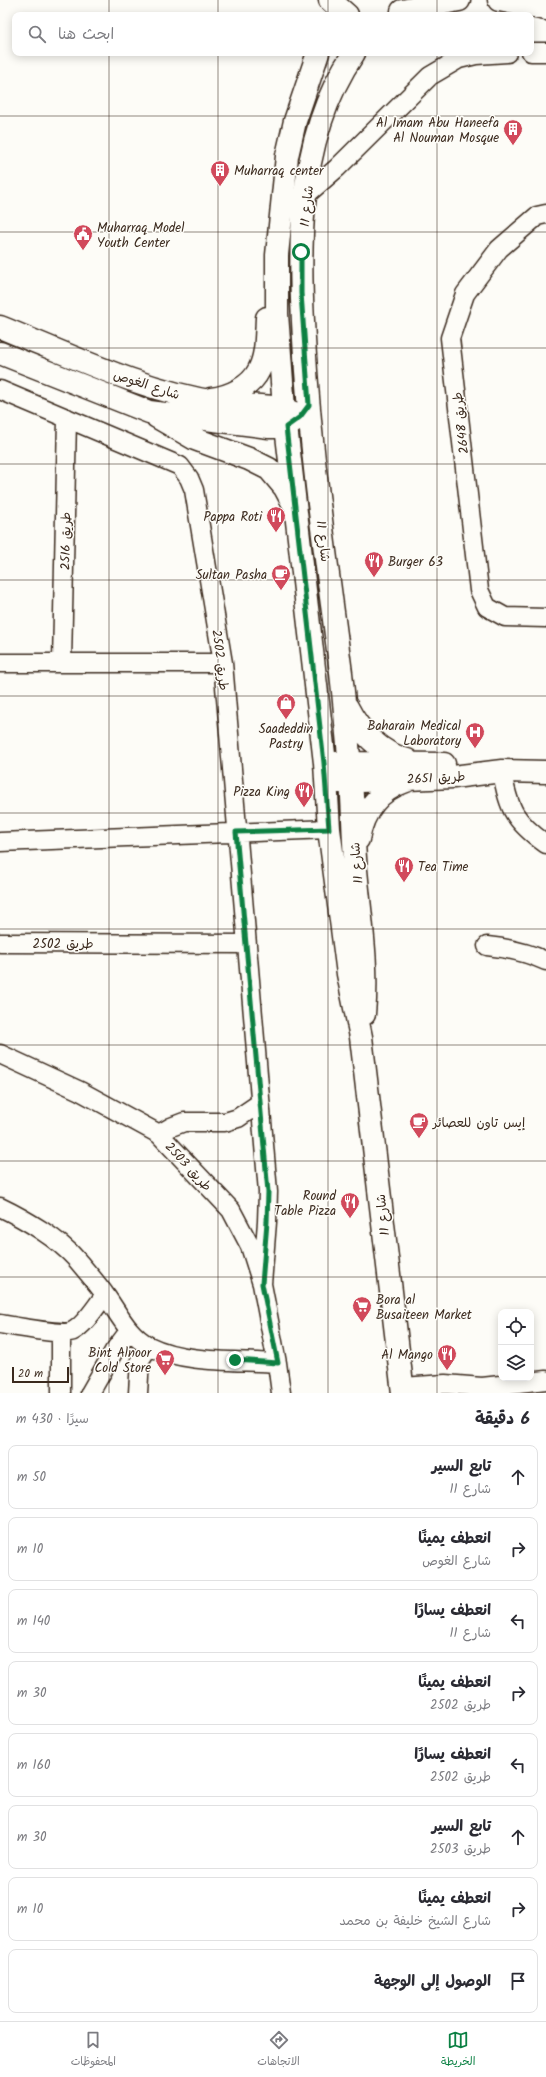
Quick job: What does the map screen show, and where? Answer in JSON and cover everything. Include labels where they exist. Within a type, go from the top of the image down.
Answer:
[{"type":"main road","points":[[327,12],[329,0],[344,12]]},
{"type":"main road","points":[[403,9],[458,0]]},
{"type":"main road","points":[[499,0],[546,8]]},
{"type":"main road","name":"شارع 11","points":[[317,56],[295,121],[287,156],[278,228],[276,282],[344,702],[355,858],[365,960],[366,993],[362,1037]]},
{"type":"main road","name":"شارع 11","points":[[352,56],[335,85],[319,124],[306,195],[301,252],[296,510],[325,773],[329,829],[348,974],[362,1037],[403,1390]]},
{"type":"main road","points":[[202,400],[219,398],[235,393],[249,383],[259,370],[264,354],[268,305],[276,282]]},
{"type":"main road","name":"شارع الغوص","points":[[0,327],[159,389],[202,400],[298,417]]},
{"type":"main road","name":"شارع الغوص","points":[[0,353],[149,412],[235,424],[298,417]]},
{"type":"main road","points":[[149,412],[195,439],[249,459],[269,469],[285,488],[296,510]]},
{"type":"main road","points":[[344,702],[352,717],[375,743],[390,753],[405,760],[419,771],[395,785],[377,798],[365,815],[355,858]]},
{"type":"main road","name":"طريق 2651","points":[[325,773],[419,771],[453,777],[502,771],[546,772]]},
{"type":"street","points":[[534,52],[546,52]]},
{"type":"street","points":[[306,195],[338,168],[430,76],[459,59],[472,56]]},
{"type":"street","name":"طريق 2648","points":[[546,214],[537,216],[499,249],[465,294],[450,338],[479,590],[488,607],[506,617],[546,618]]},
{"type":"street","points":[[0,390],[67,418]]},
{"type":"street","name":"طريق 2502","points":[[67,418],[180,466],[189,478],[194,490],[222,663],[268,1192],[262,1284]]},
{"type":"street","name":"طريق 2516","points":[[62,663],[67,418]]},
{"type":"street","points":[[0,662],[222,663]]},
{"type":"street","points":[[502,771],[505,787],[517,820],[527,831],[546,844]]},
{"type":"street","points":[[0,842],[329,829]]},
{"type":"street","name":"طريق 2502","points":[[0,942],[246,944]]},
{"type":"street","points":[[486,946],[509,948],[528,953],[546,961]]},
{"type":"street","name":"طريق 2503","points":[[0,1054],[80,1091],[159,1134],[231,1210],[250,1246],[262,1284],[278,1363],[281,1393]]},
{"type":"street","points":[[159,1134],[171,1126],[184,1122],[225,1122],[238,1118],[260,1103]]},
{"type":"street","points":[[0,1207],[17,1215],[48,1235],[75,1258],[105,1294],[129,1331],[149,1346],[174,1355],[196,1358],[278,1363]]},
{"type":"street","points":[[0,1324],[61,1333],[72,1332],[84,1322],[105,1294]]},
{"type":"street","points":[[90,1393],[114,1351],[129,1331]]},
{"type":"street","points":[[61,1333],[61,1393]]},
{"type":"street","points":[[138,1393],[140,1360],[149,1346]]},
{"type":"street","points":[[403,1390],[446,1384],[474,1390],[546,1380]]},
{"type":"place","name":"Al Imam Abu Haneefa Al Nouman Mosque","points":[[513,146]]},
{"type":"place","name":"Muharraq center","points":[[220,187]]},
{"type":"place","name":"Muharraq Model Youth Center","points":[[83,251]]},
{"type":"place","name":"Pappa Roti","points":[[276,533]]},
{"type":"place","name":"Burger 63","points":[[374,578]]},
{"type":"place","name":"Sultan Pasha","points":[[281,591]]},
{"type":"place","name":"Saadeddin Pastry","points":[[286,720]]},
{"type":"place","name":"Baharain Medical Laboratory","points":[[475,749]]},
{"type":"place","name":"Pizza King","points":[[304,808]]},
{"type":"place","name":"Tea Time","points":[[404,883]]},
{"type":"place","name":"إيس تاون للعصائر","points":[[419,1139]]},
{"type":"place","name":"Round Table Pizza","points":[[350,1219]]},
{"type":"place","name":"Bora al Busaiteen Market","points":[[362,1323]]},
{"type":"place","name":"Al Mango","points":[[447,1371]]},
{"type":"place","name":"Bint Alnoor Cold Store","points":[[165,1376]]},
{"type":"route","points":[[235,1360],[278,1363],[262,1284],[268,1192],[236,832],[329,829],[324,763],[286,427],[294,423],[305,412],[309,405],[301,293],[301,252]]}]
